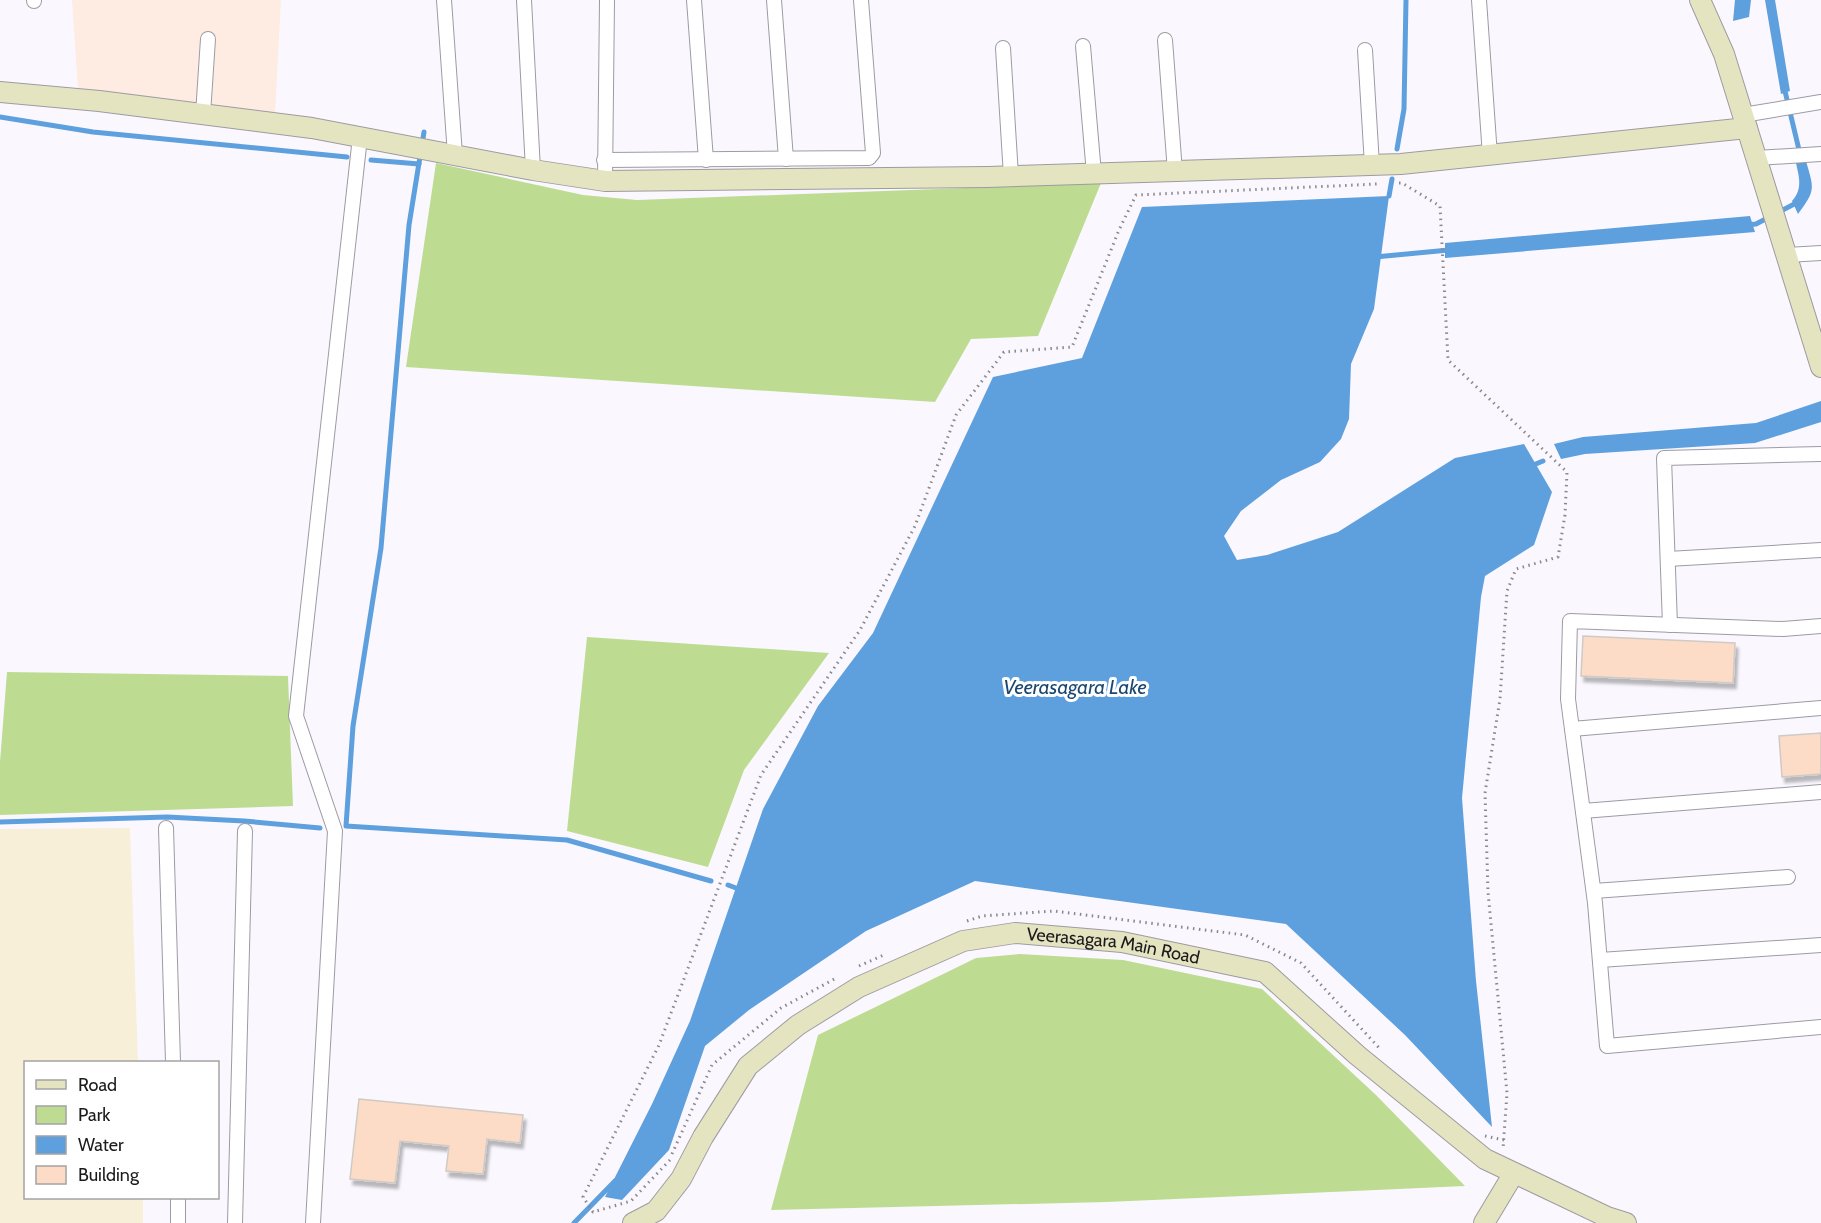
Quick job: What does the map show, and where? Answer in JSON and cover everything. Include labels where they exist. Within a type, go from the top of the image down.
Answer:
[{"type":"street","points":[[444,0],[455,155]]},
{"type":"street","points":[[524,0],[533,170]]},
{"type":"street","points":[[605,181],[607,0]]},
{"type":"street","points":[[694,0],[706,160]]},
{"type":"street","points":[[774,0],[786,159]]},
{"type":"street","points":[[604,160],[869,158],[872,156],[861,0]]},
{"type":"street","points":[[1479,0],[1490,156]]},
{"type":"street","points":[[1685,0],[1732,81],[1821,367]]},
{"type":"street","points":[[1700,0],[1717,57]]},
{"type":"street","points":[[203,114],[208,39]]},
{"type":"street","points":[[1165,40],[1175,172]]},
{"type":"street","points":[[1083,46],[1094,174]]},
{"type":"street","points":[[1003,48],[1011,176]]},
{"type":"street","points":[[1365,50],[1372,165]]},
{"type":"street","points":[[0,92],[99,101],[312,128],[533,170],[605,181],[1011,176],[1372,165],[1490,156],[1745,121],[1821,102]]},
{"type":"street","points":[[313,1223],[335,831],[297,716],[360,137]]},
{"type":"street","points":[[1756,158],[1821,154]]},
{"type":"street","points":[[1787,255],[1821,254]]},
{"type":"street","points":[[1670,625],[1665,458],[1821,454]]},
{"type":"street","points":[[1668,559],[1821,550]]},
{"type":"street","points":[[1821,626],[1783,629],[1570,621],[1568,699],[1594,891],[1607,1046],[1821,1027]]},
{"type":"street","points":[[1572,729],[1821,708]]},
{"type":"street","points":[[1583,811],[1821,792]]},
{"type":"street","points":[[166,828],[173,1061]]},
{"type":"street","points":[[235,1223],[244,831]]},
{"type":"street","points":[[1594,891],[1788,877]]},
{"type":"street","name":"Veerasagara Main Road","points":[[633,1223],[656,1210],[681,1179],[703,1137],[748,1066],[798,1025],[859,987],[963,941],[1015,933],[1122,942],[1265,972],[1357,1055],[1485,1159],[1626,1223]]},
{"type":"street","points":[[1600,960],[1821,945]]},
{"type":"street","points":[[1484,1223],[1510,1171]]},
{"type":"street","points":[[178,1199],[178,1223]]},
{"type":"path","points":[[1398,183],[1402,183],[1440,206],[1448,360],[1567,472],[1565,515],[1558,557],[1516,569],[1507,591],[1500,699],[1485,793],[1488,892],[1507,1093],[1504,1140],[1510,1171]]},
{"type":"path","points":[[839,977],[781,1008],[712,1065],[669,1161],[631,1201],[593,1212],[583,1197],[659,1045],[761,775],[860,630],[915,526],[956,415],[1004,352],[1072,346],[1119,230],[1136,195],[1384,184]]},
{"type":"path","points":[[961,924],[982,915],[1054,911],[1245,935],[1301,963],[1387,1056]]},
{"type":"path","points":[[858,966],[889,953]]},
{"type":"path","points":[[1485,1136],[1504,1140]]},
{"type":"shaded area","points":[[72,0],[281,0],[275,114],[78,89]]},
{"type":"shaded area","points":[[130,828],[138,1061],[24,1061],[24,1199],[143,1199],[143,1223],[0,1223],[0,829]]},
{"type":"green space","points":[[436,163],[583,195],[637,200],[1101,183],[1038,336],[971,339],[935,402],[406,367]]},
{"type":"green space","points":[[587,637],[829,653],[744,770],[708,867],[567,831]]},
{"type":"green space","points":[[7,672],[288,676],[293,806],[0,815],[0,762]]},
{"type":"green space","points":[[1020,954],[1123,960],[1262,989],[1376,1095],[1465,1186],[1107,1202],[771,1210],[818,1035],[976,958]]},
{"type":"water","points":[[1735,0],[1751,0],[1749,17],[1733,21]]},
{"type":"water","points":[[1765,0],[1775,0],[1790,91],[1781,94]]},
{"type":"water","points":[[1806,161],[1812,189],[1808,200],[1798,214],[1792,201],[1799,187],[1796,163]]},
{"type":"water","name":"Veerasagara Lake","points":[[1389,196],[1374,309],[1351,364],[1349,419],[1341,439],[1320,462],[1281,480],[1241,511],[1224,536],[1237,560],[1267,555],[1338,532],[1455,458],[1524,444],[1552,492],[1534,545],[1485,576],[1481,597],[1462,798],[1476,981],[1492,1127],[1405,1035],[1286,924],[975,881],[866,931],[749,1010],[705,1046],[669,1150],[622,1200],[605,1197],[652,1104],[690,1021],[763,809],[818,706],[873,633],[993,377],[1082,358],[1142,207]]},
{"type":"water","points":[[1750,216],[1755,232],[1445,258],[1445,243]]},
{"type":"water","points":[[1821,401],[1821,422],[1755,443],[1585,454],[1561,459],[1554,444],[1583,437],[1756,423]]},
{"type":"building","points":[[1583,636],[1735,643],[1733,683],[1581,676]]},
{"type":"building","points":[[1821,733],[1821,774],[1782,777],[1779,736]]},
{"type":"building","points":[[359,1099],[523,1115],[520,1143],[487,1139],[483,1174],[446,1171],[449,1146],[400,1141],[395,1183],[350,1179]]},
{"type":"waterway","points":[[1397,149],[1404,109],[1406,0]]},
{"type":"waterway","points":[[1784,87],[1800,154]]},
{"type":"waterway","points":[[0,117],[93,132],[347,157]]},
{"type":"waterway","points":[[424,132],[409,225],[381,548],[353,726],[346,826],[567,840],[711,881]]},
{"type":"waterway","points":[[371,160],[419,164]]},
{"type":"waterway","points":[[1389,196],[1392,179]]},
{"type":"waterway","points":[[1746,225],[1756,224],[1800,201]]},
{"type":"waterway","points":[[1375,257],[1449,250]]},
{"type":"waterway","points":[[1531,466],[1543,461]]},
{"type":"waterway","points":[[0,822],[167,817],[320,828]]},
{"type":"waterway","points":[[728,885],[736,888]]},
{"type":"waterway","points":[[574,1223],[615,1181]]}]
